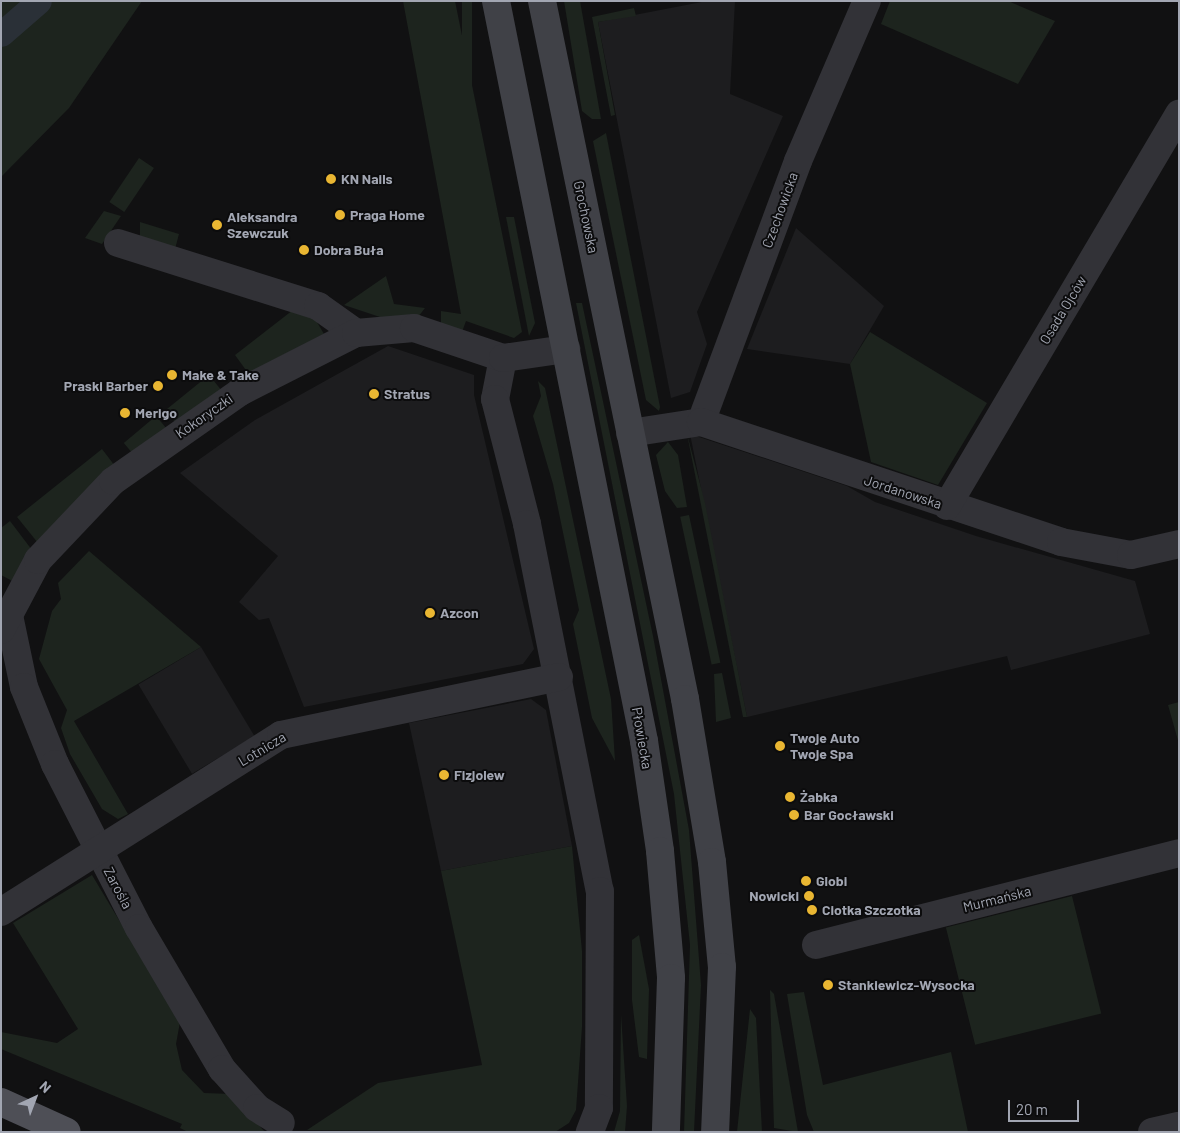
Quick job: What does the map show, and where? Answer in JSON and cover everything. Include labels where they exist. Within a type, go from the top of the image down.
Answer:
[{"type":"main road","points":[[496,1],[566,349]]},
{"type":"main road","name":"Grochowska","points":[[542,1],[630,433]]},
{"type":"main road","name":"Płowiecka","points":[[566,349],[644,741],[660,851],[671,978],[666,1132]]},
{"type":"main road","points":[[630,433],[686,699],[720,924],[722,1023],[715,1132]]},
{"type":"main road","points":[[1,1102],[67,1132]]},
{"type":"street","name":"Czechowicka","points":[[701,422],[798,161],[867,1]]},
{"type":"street","name":"Osada Ojców","points":[[946,506],[1179,114]]},
{"type":"street","points":[[118,244],[318,306],[356,332]]},
{"type":"street","name":"Kokoryczki","points":[[6,625],[38,560],[114,481],[240,392],[356,332],[414,328],[503,358],[566,349]]},
{"type":"street","points":[[503,358],[495,399],[559,677],[600,891],[599,1108],[590,1132]]},
{"type":"street","name":"Jordanowska","points":[[630,433],[701,422],[946,506],[1103,552],[1131,555],[1179,544]]},
{"type":"street","name":"Zarośla","points":[[6,625],[24,687],[55,764],[99,852],[222,1069],[257,1108],[281,1123]]},
{"type":"street","name":"Lotnicza","points":[[1,912],[99,852],[281,735],[559,677]]},
{"type":"street","name":"Murmańska","points":[[816,945],[1179,853]]},
{"type":"street","points":[[1152,1132],[1179,1126]]},
{"type":"shaded area","points":[[1,1],[142,1],[69,108],[1,177]]},
{"type":"shaded area","points":[[403,1],[455,1],[522,332],[514,338],[466,321],[462,332],[441,326],[441,311],[461,314]]},
{"type":"shaded area","points":[[462,1],[472,1],[472,217],[462,217]]},
{"type":"shaded area","points":[[564,1],[580,1],[601,119],[592,119],[582,111]]},
{"type":"shaded area","points":[[707,1],[735,1],[730,94],[783,116],[697,312],[707,344],[690,392],[671,398],[598,22]]},
{"type":"shaded area","points":[[890,1],[1008,1],[1055,21],[1018,84],[881,24]]},
{"type":"shaded area","points":[[634,8],[636,16],[598,22],[615,115],[611,116],[592,17]]},
{"type":"shaded area","points":[[606,133],[660,407],[659,411],[646,400],[593,141]]},
{"type":"shaded area","points":[[139,158],[154,168],[124,212],[109,202]]},
{"type":"shaded area","points":[[104,211],[121,216],[102,244],[85,238]]},
{"type":"shaded area","points":[[506,217],[514,217],[535,323],[529,336]]},
{"type":"shaded area","points":[[140,222],[179,234],[175,249],[140,236]]},
{"type":"shaded area","points":[[796,228],[884,306],[850,364],[747,349]]},
{"type":"shaded area","points":[[386,276],[394,304],[425,308],[418,317],[380,317],[344,305]]},
{"type":"shaded area","points":[[576,303],[582,303],[653,636],[689,830],[701,985],[694,1132],[684,1132],[690,945],[674,794]]},
{"type":"shaded area","points":[[293,310],[314,317],[324,334],[248,373],[235,355]]},
{"type":"shaded area","points":[[870,332],[987,403],[938,485],[871,462],[850,364]]},
{"type":"shaded area","points":[[388,346],[474,375],[474,395],[534,649],[523,664],[304,707],[269,618],[259,620],[239,602],[278,556],[180,473],[255,420]]},
{"type":"shaded area","points":[[209,375],[222,391],[179,427],[165,410]]},
{"type":"shaded area","points":[[538,381],[545,388],[611,699],[615,761],[592,718],[573,624],[579,610],[553,484],[533,416],[541,396]]},
{"type":"shaded area","points":[[156,416],[167,429],[135,456],[124,443]]},
{"type":"shaded area","points":[[687,434],[705,503],[747,717],[743,717]]},
{"type":"shaded area","points":[[690,434],[847,486],[875,502],[976,536],[1135,581],[1150,634],[1011,670],[1007,656],[747,717]]},
{"type":"shaded area","points":[[668,442],[678,455],[687,507],[677,508],[665,491],[656,455]]},
{"type":"shaded area","points":[[102,449],[115,466],[38,543],[17,517]]},
{"type":"shaded area","points":[[689,515],[720,663],[712,665],[680,517]]},
{"type":"shaded area","points":[[10,521],[32,550],[16,583],[1,575],[1,528]]},
{"type":"shaded area","points":[[89,551],[201,647],[74,721],[128,814],[118,819],[102,809],[70,754],[61,728],[67,710],[39,659],[52,611],[61,599],[58,583]]},
{"type":"shaded area","points":[[201,647],[255,736],[192,774],[138,685]]},
{"type":"shaded area","points":[[722,673],[731,718],[716,722],[714,674]]},
{"type":"shaded area","points":[[531,699],[546,710],[572,846],[441,871],[409,723]]},
{"type":"shaded area","points":[[1179,702],[1179,744],[1168,705]]},
{"type":"shaded area","points":[[572,846],[582,951],[582,1027],[576,1110],[569,1123],[555,1132],[307,1130],[378,1083],[482,1065],[441,871]]},
{"type":"shaded area","points":[[92,875],[180,1022],[176,1044],[182,1070],[204,1093],[231,1094],[265,1132],[188,1132],[180,1128],[182,1124],[1,1049],[1,1032],[57,1043],[78,1029],[13,923]]},
{"type":"shaded area","points":[[1072,896],[1101,1013],[975,1045],[946,927]]},
{"type":"shaded area","points":[[639,935],[649,989],[647,1059],[639,1057],[632,1000],[632,940]]},
{"type":"shaded area","points":[[770,990],[774,994],[798,1132],[774,1128]]},
{"type":"shaded area","points":[[804,992],[823,1085],[951,1052],[968,1132],[814,1132],[807,1115],[787,994]]},
{"type":"shaded area","points":[[750,1009],[756,1018],[762,1132],[737,1132]]},
{"type":"shaded area","points":[[621,1014],[627,1106],[625,1132],[614,1132],[620,1111]]},
{"type":"waterway","points":[[1,34],[39,1]]},
{"type":"place","name":"KN Nails","points":[[331,179]]},
{"type":"place","name":"Praga Home","points":[[340,215]]},
{"type":"place","name":"Aleksandra Szewczuk","points":[[217,225]]},
{"type":"place","name":"Dobra Buła","points":[[304,250]]},
{"type":"place","name":"Make & Take","points":[[172,375]]},
{"type":"place","name":"Praski Barber","points":[[158,386]]},
{"type":"place","name":"Stratus","points":[[374,394]]},
{"type":"place","name":"Merigo","points":[[125,413]]},
{"type":"place","name":"Azcon","points":[[430,613]]},
{"type":"place","name":"Twoje Auto Twoje Spa","points":[[780,746]]},
{"type":"place","name":"Fizjolew","points":[[444,775]]},
{"type":"place","name":"Żabka","points":[[790,797]]},
{"type":"place","name":"Bar Gocławski","points":[[794,815]]},
{"type":"place","name":"Globi","points":[[806,881]]},
{"type":"place","name":"Nowicki","points":[[809,896]]},
{"type":"place","name":"Ciotka Szczotka","points":[[812,910]]},
{"type":"place","name":"Stankiewicz-Wysocka","points":[[828,985]]}]
